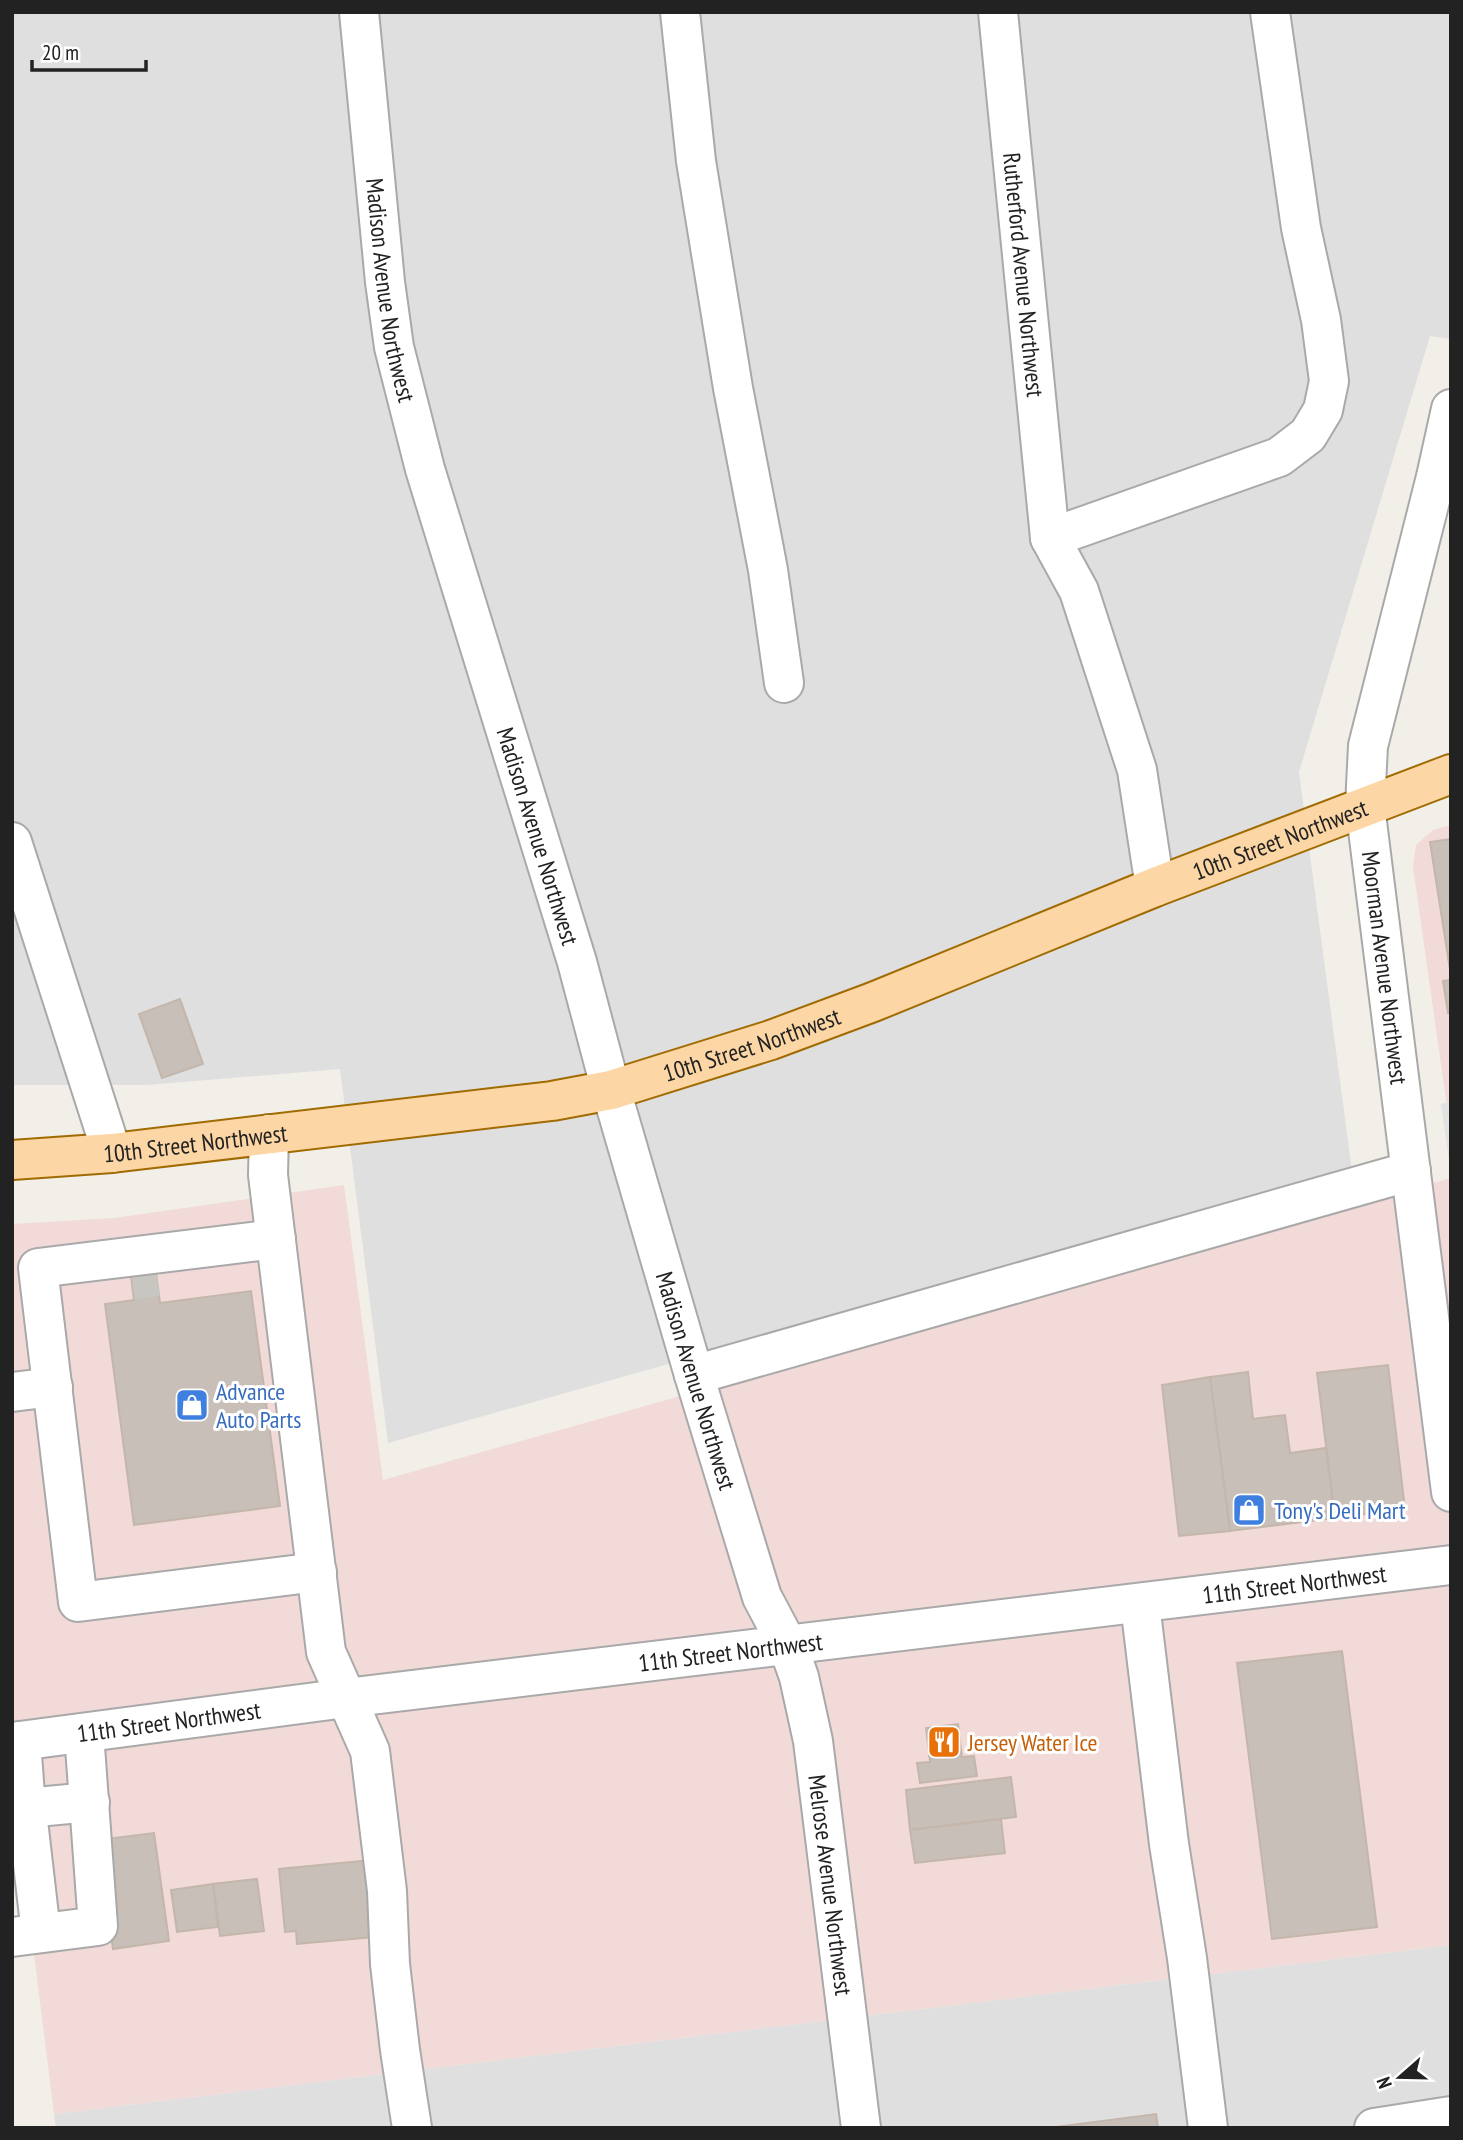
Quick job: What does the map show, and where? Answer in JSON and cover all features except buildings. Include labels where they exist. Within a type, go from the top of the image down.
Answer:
[{"type":"main road","name":"10th Street Northwest","points":[[12,1160],[112,1153],[552,1101],[611,1090],[771,1041],[1154,887],[1451,774]]},
{"type":"street","name":"Madison Avenue Northwest","points":[[359,12],[385,282],[394,347],[425,469],[577,961],[611,1090],[762,1597],[788,1646]]},
{"type":"street","points":[[680,12],[696,161],[733,388],[768,570],[784,683]]},
{"type":"street","name":"Rutherford Avenue Northwest","points":[[998,12],[1050,538]]},
{"type":"street","points":[[1154,887],[1137,770],[1079,591],[1050,538],[1279,457],[1308,435],[1323,410],[1329,381],[1321,320],[1301,228],[1270,12]]},
{"type":"street","name":"Moorman Avenue Northwest","points":[[1451,409],[1368,746],[1365,806],[1451,1492]]},
{"type":"street","points":[[12,842],[112,1153]]},
{"type":"street","points":[[270,1134],[268,1175],[326,1652],[370,1751],[387,1891],[390,1964],[412,2128]]},
{"type":"street","points":[[694,1375],[1411,1171]]},
{"type":"street","points":[[276,1239],[38,1268],[78,1602],[317,1572]]},
{"type":"street","points":[[89,1262],[144,1279],[190,1272],[211,1247]]},
{"type":"street","points":[[12,1392],[53,1387]]},
{"type":"street","name":"11th Street Northwest","points":[[17,1742],[346,1698],[1451,1565]]},
{"type":"street","points":[[1140,1604],[1168,1844],[1208,2128]]},
{"type":"street","name":"Melrose Avenue Northwest","points":[[788,1646],[799,1677],[813,1741],[861,2128]]},
{"type":"street","points":[[17,1742],[26,1808],[23,1866],[27,1935],[98,1926],[84,1733]]},
{"type":"street","points":[[26,1808],[90,1801]]},
{"type":"street","points":[[1374,2128],[1451,2116]]},
{"type":"shaded area","points":[[12,12],[1451,12],[1451,339],[1430,336],[1299,772],[1352,1171],[388,1443],[340,1069],[147,1085],[12,1085]]},
{"type":"shaded area","points":[[1451,825],[1451,1135],[1413,867],[1416,845],[1433,830]]},
{"type":"shaded area","points":[[1451,1102],[1451,1175],[1441,1104]]},
{"type":"shaded area","points":[[1451,1178],[1451,1945],[54,2114],[12,1779],[12,1224],[114,1218],[344,1185],[383,1480]]},
{"type":"shaded area","points":[[1451,1945],[1451,2128],[56,2128],[54,2114]]},
{"type":"tunnel","points":[[132,1281],[157,1277]]},
{"type":"place","name":"Advance Auto Parts","points":[[192,1405]]},
{"type":"place","name":"Tony's Deli Mart","points":[[1249,1510]]},
{"type":"place","name":"Jersey Water Ice","points":[[944,1742]]}]
